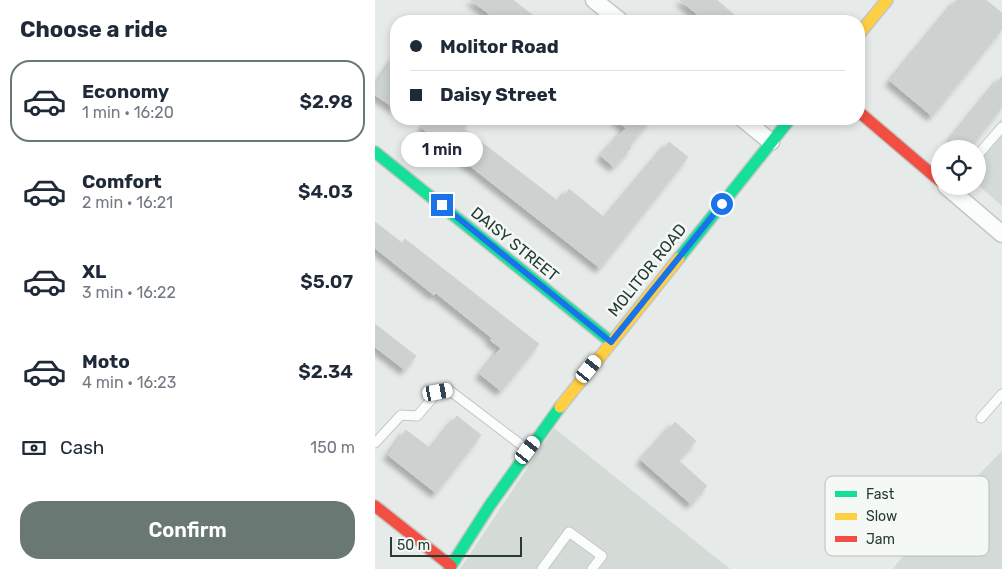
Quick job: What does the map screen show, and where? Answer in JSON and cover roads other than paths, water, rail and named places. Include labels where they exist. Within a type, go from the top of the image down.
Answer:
[{"type":"street","points":[[593,0],[612,15]]},
{"type":"street","points":[[865,27],[887,0]]},
{"type":"street","points":[[865,117],[931,173]]},
{"type":"street","points":[[750,125],[771,142]]},
{"type":"street","name":"MOLITOR ROAD","points":[[450,568],[528,450],[611,342],[785,125]]},
{"type":"street","name":"DAISY STREET","points":[[375,152],[611,342]]},
{"type":"street","points":[[956,195],[1002,234]]},
{"type":"street","points":[[375,506],[450,568]]},
{"type":"lane","points":[[986,146],[1002,127]]},
{"type":"lane","points":[[375,443],[401,415],[417,416],[438,392],[449,390],[528,450]]},
{"type":"lane","points":[[981,418],[1002,394]]},
{"type":"lane","points":[[542,569],[569,532],[601,556],[592,569]]}]
